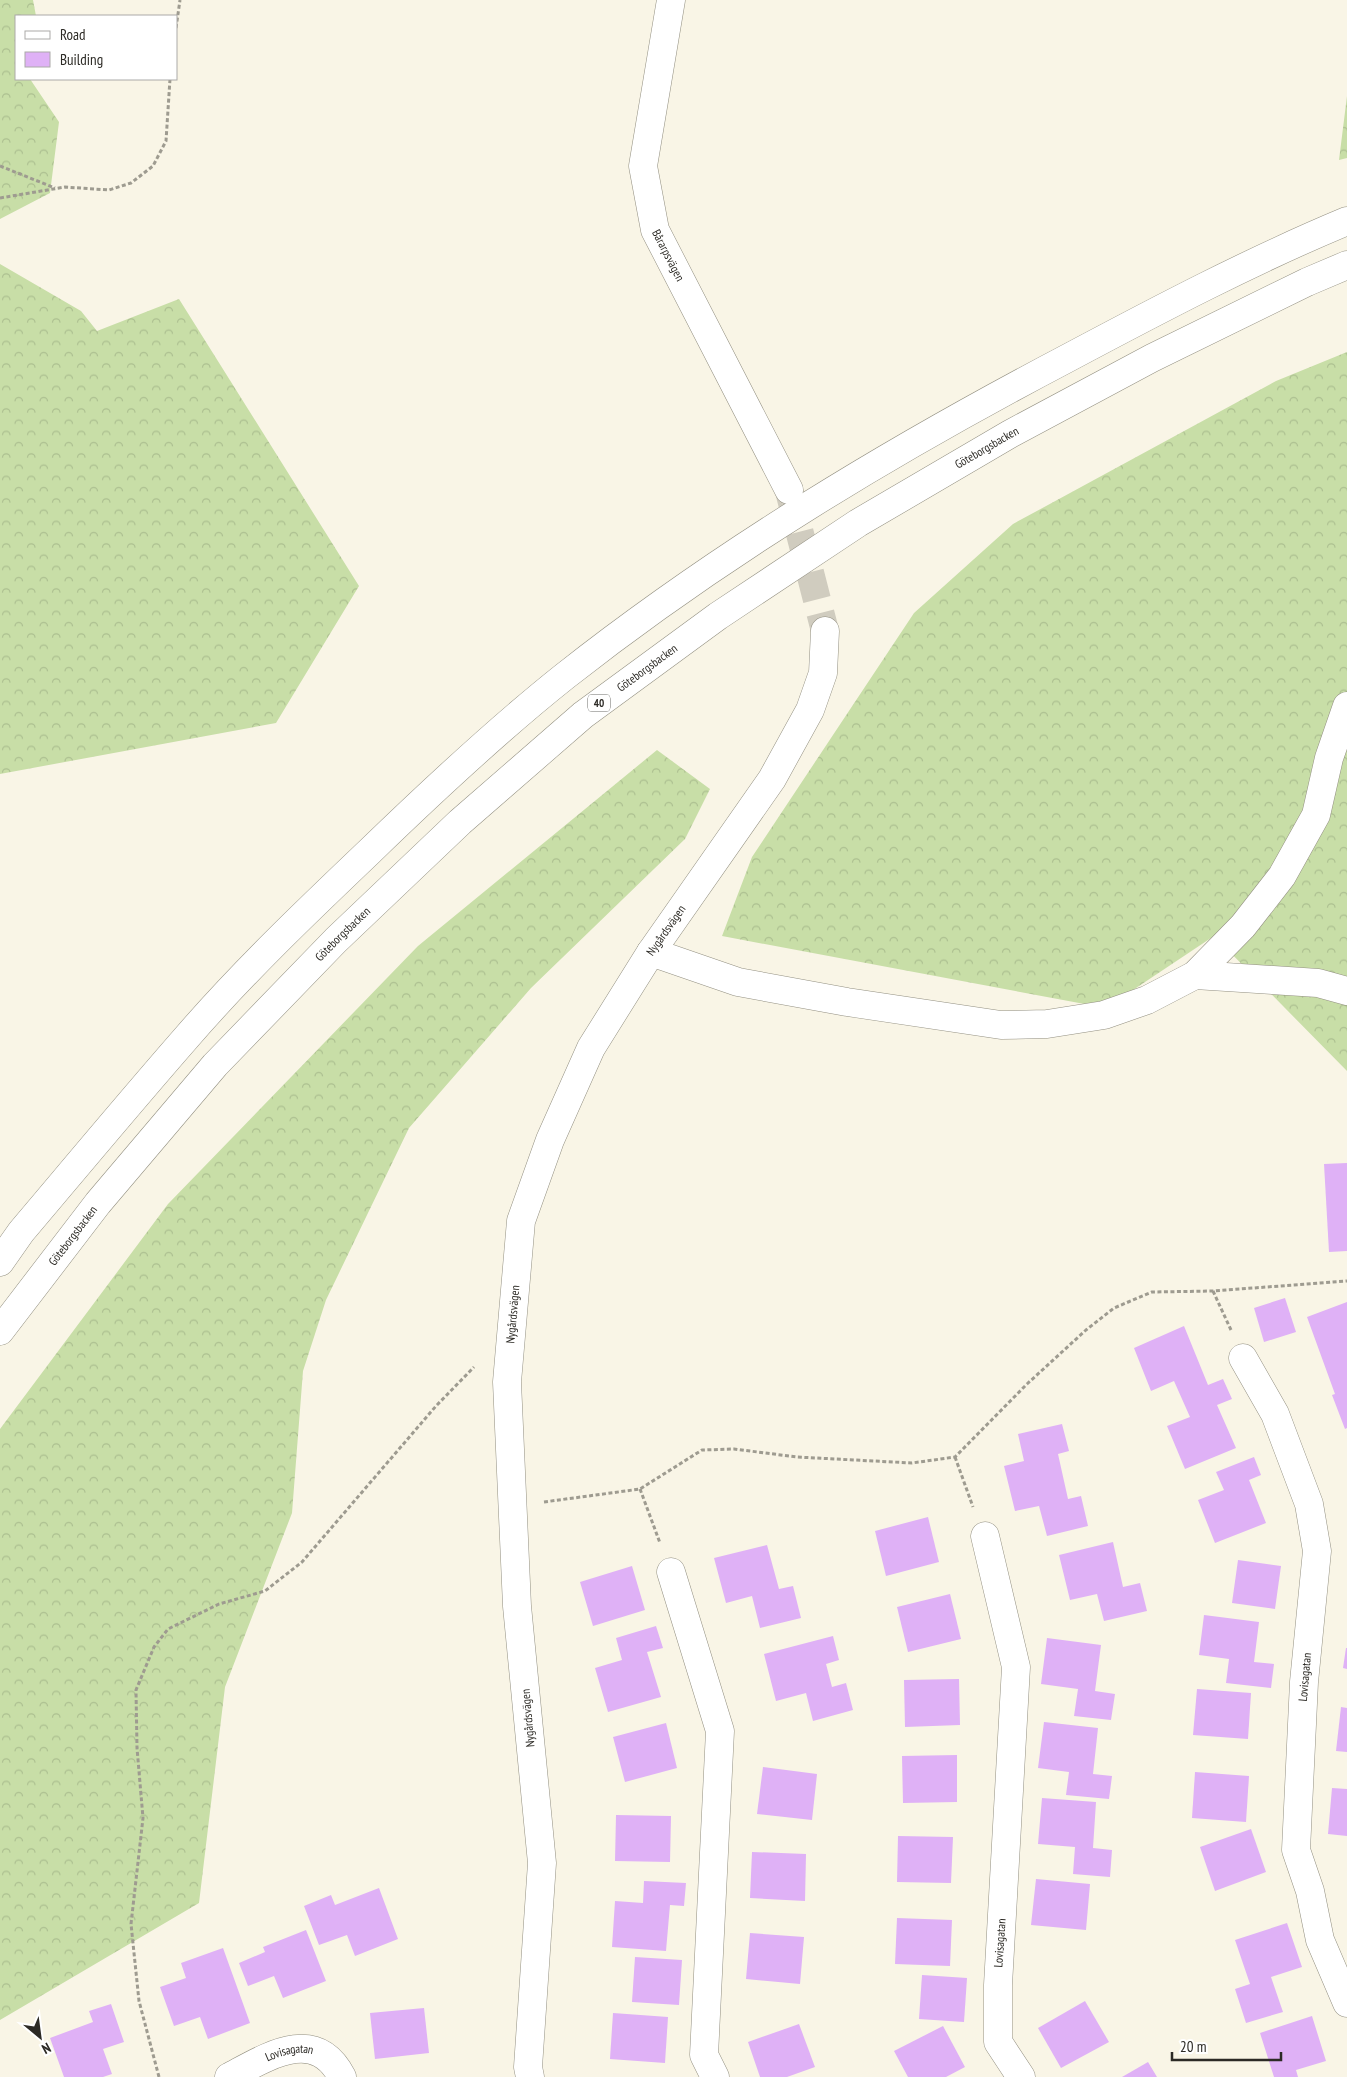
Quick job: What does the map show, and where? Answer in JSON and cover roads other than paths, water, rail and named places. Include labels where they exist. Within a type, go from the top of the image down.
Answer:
[{"type":"main road","name":"Bårarpsvägen","points":[[670,0],[643,166],[655,230],[789,490]]},
{"type":"main road","points":[[0,1262],[21,1232],[188,1035],[306,911],[434,789],[564,676],[705,573],[848,480],[995,396],[1146,316],[1292,244],[1347,221]]},
{"type":"main road","name":"Göteborgsbacken","points":[[0,1330],[98,1203],[216,1065],[336,940],[460,822],[582,715],[718,616],[858,523],[1010,434],[1152,358],[1307,282],[1347,265]]},
{"type":"main road","name":"Nygårdsvägen","points":[[530,2077],[528,2067],[542,1863],[517,1606],[506,1382],[521,1221],[550,1140],[591,1048],[650,952],[772,778],[810,710],[823,673],[825,631]]},
{"type":"main road","points":[[650,952],[738,982],[847,1002],[1000,1025],[1047,1024],[1104,1015],[1147,1000],[1195,975],[1243,926],[1282,876],[1316,815],[1329,758],[1347,706]]},
{"type":"main road","points":[[1195,975],[1318,983],[1347,991]]},
{"type":"main road","name":"Lovisagatan","points":[[1243,1358],[1275,1414],[1309,1504],[1316,1542],[1317,1552],[1301,1720],[1296,1850],[1310,1891],[1320,1940],[1347,2003]]},
{"type":"main road","name":"Lovisagatan","points":[[985,1536],[1016,1667],[998,2004],[998,2042],[1021,2077]]},
{"type":"main road","points":[[670,1572],[720,1731],[704,2055],[715,2077]]},
{"type":"main road","name":"Lovisagatan","points":[[229,2077],[289,2048],[317,2050],[335,2065],[342,2077]]},
{"type":"tunnel","points":[[789,491],[825,631]]}]
